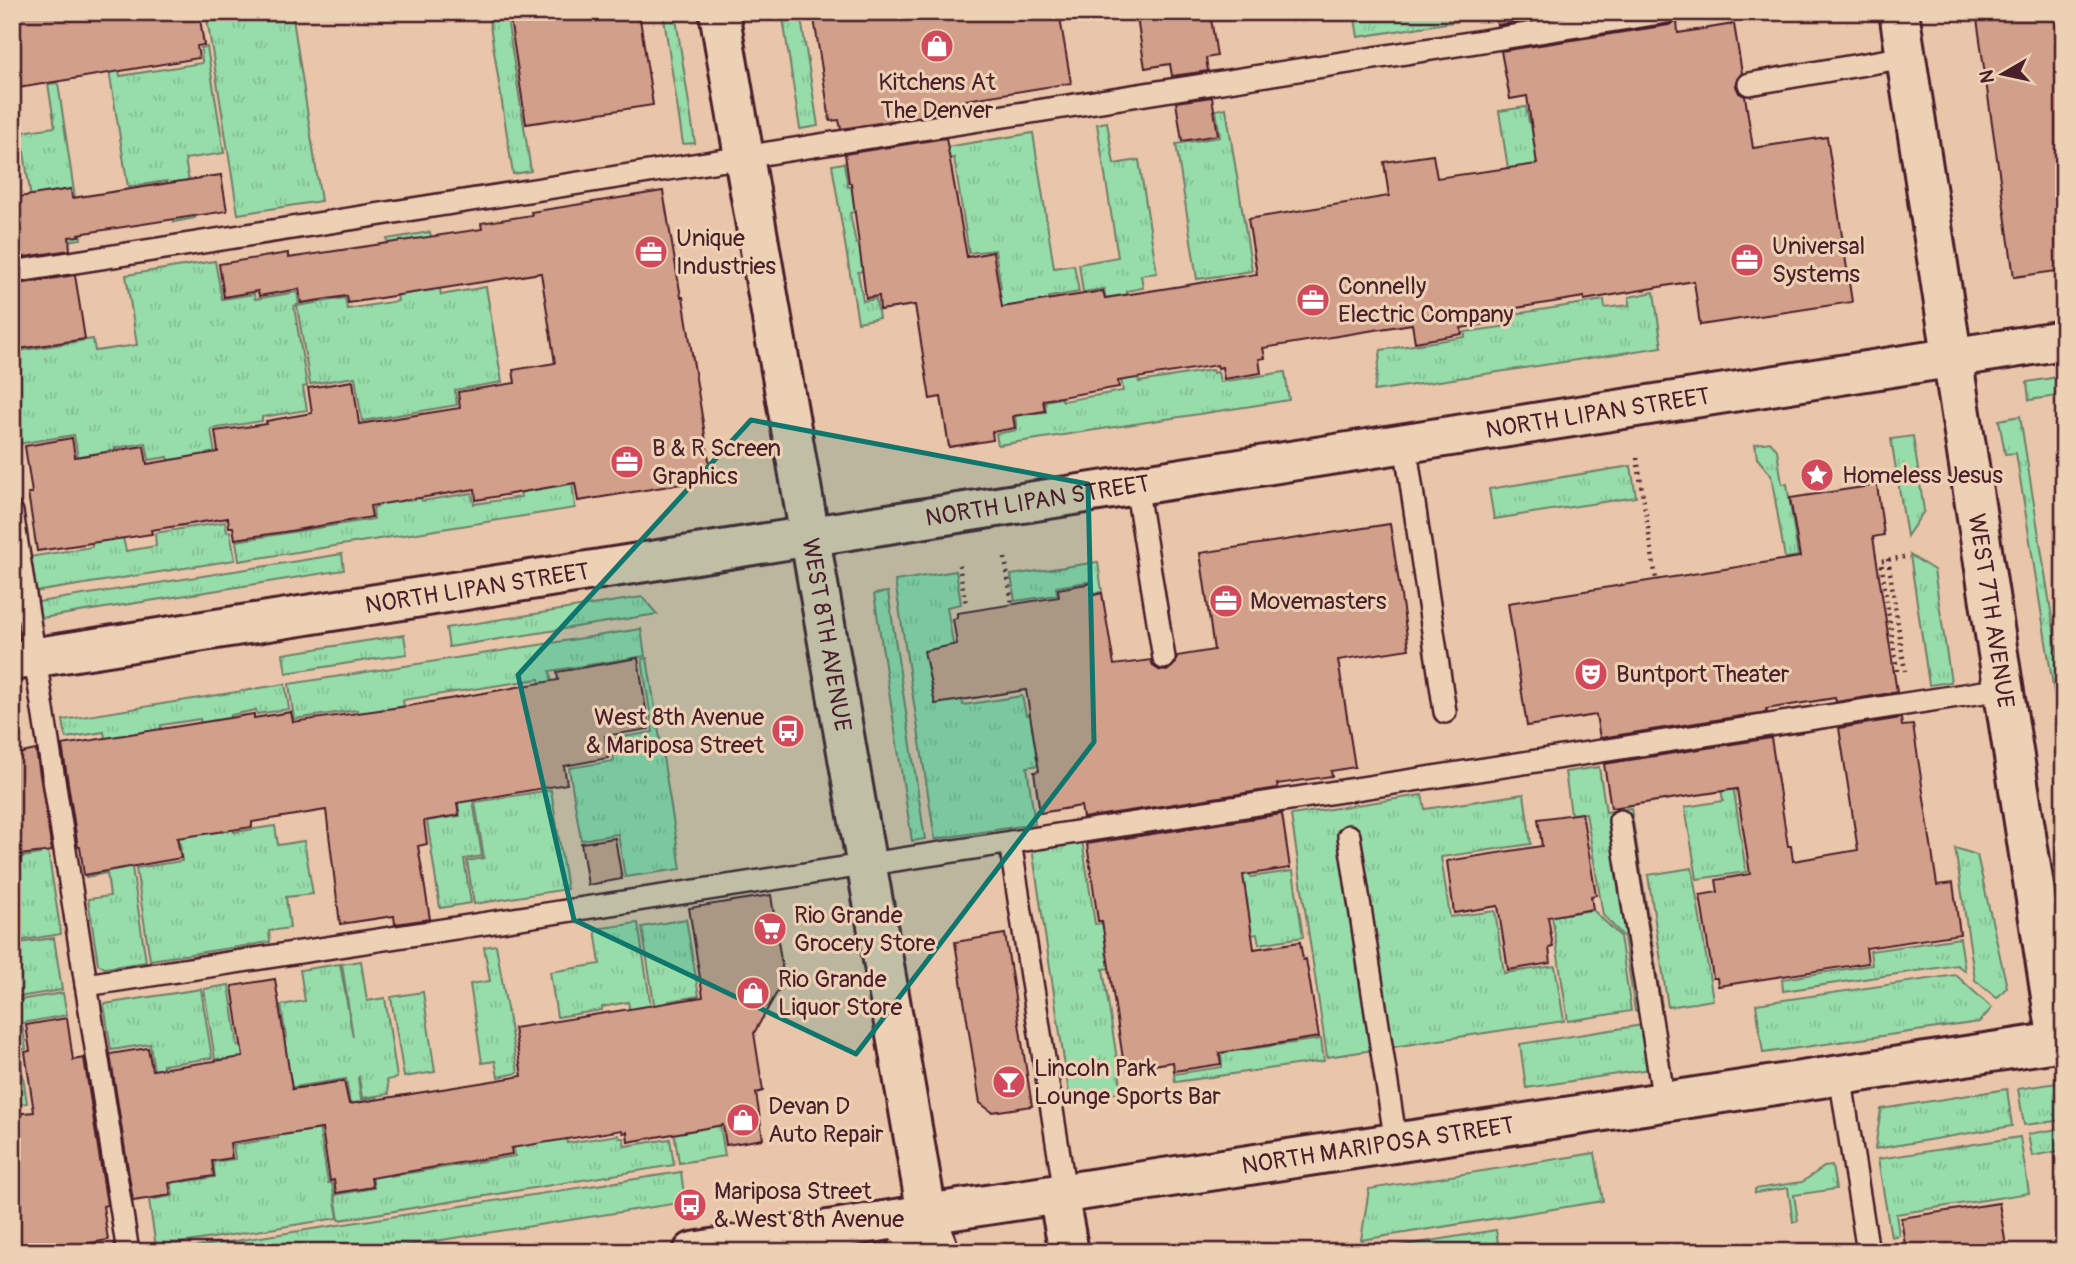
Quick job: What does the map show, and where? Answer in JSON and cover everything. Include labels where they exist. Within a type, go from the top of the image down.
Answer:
[{"type":"street","name":"WEST 8TH AVENUE","points":[[719,12],[927,1214],[939,1252]]},
{"type":"street","name":"WEST 7TH AVENUE","points":[[1899,12],[2003,689],[2061,1042]]},
{"type":"street","name":"NORTH LIPAN STREET","points":[[24,659],[2064,340]]},
{"type":"street","name":"NORTH MARIPOSA STREET","points":[[706,1251],[927,1214],[2061,1042]]},
{"type":"street","points":[[1062,1194],[1069,1252]]},
{"type":"street","points":[[908,1252],[927,1214]]},
{"type":"lane","points":[[12,272],[1667,12]]},
{"type":"lane","points":[[1749,84],[1906,57]]},
{"type":"lane","points":[[1405,443],[1445,712]]},
{"type":"lane","points":[[1136,485],[1164,658]]},
{"type":"lane","points":[[12,512],[24,659],[86,985],[128,1252]]},
{"type":"lane","points":[[86,985],[2003,689]]},
{"type":"lane","points":[[1620,821],[1664,1102]]},
{"type":"lane","points":[[1349,836],[1396,1143]]},
{"type":"lane","points":[[1010,842],[1062,1194]]},
{"type":"lane","points":[[1840,1075],[1868,1252]]},
{"type":"path","points":[[1637,458],[1656,579]]},
{"type":"path","points":[[1899,683],[1884,596],[1881,561],[1904,557]]},
{"type":"path","points":[[1005,558],[1012,604]]},
{"type":"path","points":[[1888,559],[1906,682]]},
{"type":"path","points":[[959,565],[966,605]]},
{"type":"highlighted area","points":[[751,420],[1088,484],[1094,742],[856,1054],[574,920],[518,675]]},
{"type":"green space","points":[[206,12],[292,12],[321,201],[238,214]]},
{"type":"green space","points":[[488,12],[506,12],[531,171],[513,174]]},
{"type":"green space","points":[[663,12],[675,12],[695,143],[683,144]]},
{"type":"green space","points":[[782,12],[800,12],[818,126],[800,129]]},
{"type":"green space","points":[[1354,12],[1457,12],[1459,21],[1358,37]]},
{"type":"green space","points":[[207,47],[224,153],[185,159],[195,218],[174,222],[167,181],[128,187],[108,64],[117,62],[120,76],[202,63],[201,48]]},
{"type":"green space","points":[[58,83],[81,239],[38,245],[21,132],[55,127],[48,84]]},
{"type":"green space","points":[[1526,107],[1529,122],[1575,115],[1604,181],[1512,194],[1499,111]]},
{"type":"green space","points":[[1226,108],[1252,271],[1197,279],[1176,144],[1220,137],[1216,110]]},
{"type":"green space","points":[[1107,122],[1114,164],[1139,160],[1157,273],[1141,275],[1143,288],[1126,291],[1135,350],[1110,325],[1104,289],[1083,292],[1079,264],[1118,257],[1097,124]]},
{"type":"green space","points":[[1033,133],[1054,268],[1074,265],[1079,292],[1049,297],[1054,329],[1004,337],[995,250],[969,253],[954,158],[940,160],[939,148]]},
{"type":"green space","points":[[844,163],[848,187],[853,186],[857,211],[850,213],[856,244],[864,243],[869,270],[858,272],[863,301],[876,299],[879,318],[858,322],[832,165]]},
{"type":"green space","points":[[430,232],[441,295],[486,287],[502,382],[455,390],[457,405],[362,421],[355,377],[310,384],[297,306],[345,298],[347,309],[398,301],[387,239]]},
{"type":"green space","points":[[215,261],[222,299],[254,294],[255,299],[297,292],[299,304],[294,306],[307,386],[303,387],[307,410],[211,429],[225,518],[179,526],[168,457],[149,460],[146,443],[115,448],[116,461],[83,487],[74,435],[17,444],[12,411],[12,352],[93,339],[95,351],[137,345],[126,275]]},
{"type":"green space","points":[[1654,292],[1662,347],[1374,391],[1381,350],[1465,337],[1465,332],[1509,326],[1508,315],[1604,300],[1605,308],[1629,305],[1629,297]]},
{"type":"green space","points":[[1134,353],[1139,382],[1212,370],[1213,373],[1218,372],[1220,382],[1285,372],[1289,400],[998,445],[996,434],[1017,430],[1015,416],[1046,412],[1045,401],[1061,398],[1063,401],[1123,391],[1117,356]]},
{"type":"green space","points":[[2064,376],[2064,395],[2029,400],[2027,382]]},
{"type":"green space","points":[[2020,416],[2064,693],[2064,755],[2016,453],[2005,454],[1999,420]]},
{"type":"green space","points":[[1913,436],[1924,511],[1907,536],[1891,439]]},
{"type":"green space","points":[[1771,442],[1777,450],[1782,484],[1787,484],[1798,556],[1785,558],[1771,475],[1757,458],[1755,444]]},
{"type":"green space","points":[[1631,466],[1636,497],[1494,519],[1489,489]]},
{"type":"green space","points":[[571,473],[575,508],[239,561],[236,541],[374,519],[373,508],[378,504],[420,497],[422,501],[472,493],[474,504],[521,497],[519,485]]},
{"type":"green space","points":[[225,522],[227,532],[230,531],[235,560],[34,592],[29,557],[92,547],[92,542],[123,538],[126,551],[156,546],[155,533]]},
{"type":"green space","points":[[342,554],[344,570],[35,619],[32,603]]},
{"type":"green space","points":[[1910,555],[1934,570],[1951,682],[1929,685]]},
{"type":"green space","points":[[1098,562],[1102,592],[1094,593],[1093,581],[1056,587],[1057,595],[1015,601],[1011,575]]},
{"type":"green space","points":[[956,571],[961,604],[947,607],[963,705],[1022,696],[1026,715],[1060,709],[1122,752],[1027,767],[1035,824],[935,839],[895,581]]},
{"type":"green space","points":[[888,592],[925,839],[912,841],[874,594]]},
{"type":"green space","points":[[642,597],[657,614],[449,647],[446,628]]},
{"type":"green space","points":[[641,629],[645,656],[550,671],[555,708],[545,710],[539,679],[403,700],[413,772],[370,794],[357,710],[294,719],[289,684]]},
{"type":"green space","points":[[404,635],[407,654],[286,673],[283,654]]},
{"type":"green space","points":[[647,658],[681,869],[625,877],[618,834],[581,840],[569,768],[614,761],[611,739],[653,732],[642,659]]},
{"type":"green space","points":[[285,684],[289,709],[257,714],[256,710],[231,715],[233,730],[202,729],[200,719],[161,725],[162,734],[106,743],[104,732],[66,738],[63,720]]},
{"type":"green space","points":[[448,738],[469,761],[482,856],[464,859],[471,903],[440,908],[427,821],[460,816]]},
{"type":"green space","points":[[1729,758],[1746,872],[1697,879],[1685,807],[1723,801],[1717,760]]},
{"type":"green space","points":[[1599,767],[1606,812],[1631,808],[1662,1006],[1635,1011],[1624,937],[1603,915],[1586,813],[1571,814],[1565,772]]},
{"type":"green space","points":[[551,790],[567,889],[474,904],[467,861],[484,858],[475,802]]},
{"type":"green space","points":[[1524,794],[1531,844],[1441,857],[1450,917],[1495,911],[1504,973],[1555,966],[1564,1021],[1327,1057],[1291,815],[1422,795],[1425,809]]},
{"type":"green space","points":[[175,808],[231,812],[234,832],[275,826],[278,845],[304,841],[313,894],[286,897],[290,928],[269,931],[270,942],[150,960],[136,868],[182,861]]},
{"type":"green space","points":[[1244,836],[1250,877],[1293,871],[1303,937],[1259,944],[1257,934],[1228,938]]},
{"type":"green space","points":[[46,838],[61,934],[12,942],[12,859],[40,854],[38,839]]},
{"type":"green space","points":[[1082,840],[1095,924],[1120,921],[1114,967],[1103,969],[1122,1092],[1070,1100],[1032,848]]},
{"type":"green space","points":[[1955,848],[1977,855],[2007,987],[1997,998],[1975,980]]},
{"type":"green space","points":[[130,854],[146,962],[105,968],[98,964],[88,899],[110,896],[107,873],[86,877],[84,862]]},
{"type":"green space","points":[[1692,868],[1713,1000],[1668,1007],[1648,875]]},
{"type":"green space","points":[[1593,910],[1620,936],[1631,1011],[1568,1021],[1552,916]]},
{"type":"green space","points":[[686,919],[699,996],[669,1001],[680,1071],[711,1067],[725,1156],[679,1163],[642,927]]},
{"type":"green space","points":[[638,923],[652,1013],[631,1016],[628,1002],[602,1007],[602,1010],[557,1017],[550,972],[600,964],[595,929]]},
{"type":"green space","points":[[54,938],[62,990],[12,998],[12,944]]},
{"type":"green space","points":[[1960,938],[1965,971],[1957,965],[1783,991],[1782,979],[1872,965],[1870,951]]},
{"type":"green space","points":[[496,945],[518,1073],[498,1077],[495,1061],[482,1063],[470,984],[490,981],[484,947]]},
{"type":"green space","points":[[361,961],[367,1001],[385,998],[397,1078],[387,1080],[389,1094],[362,1098],[358,1078],[361,1100],[377,1097],[388,1169],[352,1117],[346,1079],[269,1091],[255,1043],[286,1038],[281,1005],[305,1001],[300,970],[340,964],[353,1037],[342,964]]},
{"type":"green space","points":[[1956,975],[1992,1008],[1979,1022],[1763,1053],[1756,1004]]},
{"type":"green space","points":[[229,985],[238,1046],[253,1044],[225,1090],[220,1059],[215,1059],[204,989]]},
{"type":"green space","points":[[201,989],[212,1058],[163,1065],[170,1110],[160,1112],[150,1044],[111,1050],[104,1004]]},
{"type":"green space","points":[[423,992],[435,1072],[404,1077],[391,997]]},
{"type":"green space","points":[[63,993],[67,1015],[22,1023],[26,1049],[19,1050],[27,1103],[12,1105],[12,1001]]},
{"type":"green space","points":[[1643,1025],[1650,1069],[1526,1088],[1520,1044]]},
{"type":"green space","points":[[1321,1039],[1324,1061],[1175,1082],[1174,1074],[1222,1067],[1221,1053]]},
{"type":"green space","points":[[503,1079],[560,1102],[567,1143],[618,1135],[623,1138],[625,1146],[670,1139],[674,1165],[339,1220],[335,1195],[374,1188],[372,1174],[389,1171],[390,1176],[515,1156]]},
{"type":"green space","points":[[2064,1082],[2064,1120],[2024,1125],[2018,1089]]},
{"type":"green space","points":[[313,1087],[328,1183],[332,1183],[338,1218],[156,1247],[149,1200],[173,1196],[171,1181],[215,1177],[213,1162],[235,1159],[233,1145],[278,1138],[271,1094]]},
{"type":"green space","points":[[2007,1089],[2012,1126],[1875,1149],[1881,1109]]},
{"type":"green space","points":[[2064,1128],[2064,1150],[2032,1156],[2028,1134]]},
{"type":"green space","points":[[2020,1137],[2029,1193],[1896,1214],[1899,1235],[1891,1237],[1878,1159]]},
{"type":"green space","points":[[1595,1153],[1603,1201],[1361,1240],[1369,1189]]},
{"type":"green space","points":[[1832,1166],[1836,1189],[1794,1195],[1798,1221],[1793,1222],[1788,1188],[1755,1193],[1755,1189],[1802,1182],[1824,1167]]},
{"type":"green space","points":[[681,1172],[685,1202],[365,1252],[164,1252]]},
{"type":"green space","points":[[1496,1230],[1499,1250],[1401,1252],[1400,1246]]},
{"type":"building","points":[[12,12],[199,12],[204,45],[197,46],[199,58],[12,89]]},
{"type":"building","points":[[509,12],[639,12],[653,105],[526,124]]},
{"type":"building","points":[[813,12],[1059,12],[1071,83],[941,104],[942,113],[841,129],[839,120],[830,121]]},
{"type":"building","points":[[1136,12],[1210,12],[1217,56],[1206,58],[1208,71],[1172,76],[1170,64],[1145,68]]},
{"type":"building","points":[[1494,12],[1581,12],[1497,25]]},
{"type":"building","points":[[1976,12],[2064,12],[2064,270],[2014,277]]},
{"type":"building","points":[[1677,20],[1678,33],[1734,24],[1742,73],[1736,86],[1739,93],[1745,96],[1753,148],[1827,137],[1852,302],[1700,325],[1694,281],[1584,300],[1584,297],[1504,310],[1506,321],[1461,328],[1462,334],[1415,342],[1412,324],[1263,348],[1265,358],[1259,359],[1261,373],[1224,379],[1222,367],[1218,368],[1217,365],[1118,381],[1119,387],[1043,400],[1045,411],[1013,416],[1015,428],[992,432],[993,440],[949,447],[941,397],[930,399],[915,305],[880,310],[879,296],[866,298],[845,154],[946,138],[967,257],[993,252],[1002,307],[1103,291],[1105,298],[1257,274],[1248,219],[1389,196],[1384,162],[1433,155],[1437,178],[1537,164],[1527,96],[1510,99],[1501,51],[1669,25]]},
{"type":"building","points":[[1212,97],[1218,135],[1182,141],[1176,102]]},
{"type":"building","points":[[221,175],[227,211],[78,234],[79,236],[69,237],[70,250],[12,259],[12,198],[71,189],[72,198]]},
{"type":"building","points":[[663,191],[712,479],[578,501],[575,483],[476,500],[475,489],[370,506],[372,517],[235,539],[228,518],[151,530],[152,534],[37,551],[28,493],[32,493],[25,446],[72,438],[75,457],[144,446],[147,464],[218,452],[215,431],[267,424],[266,421],[312,413],[308,388],[353,381],[359,424],[460,408],[458,392],[515,383],[513,370],[555,363],[541,273],[348,303],[347,296],[301,303],[299,289],[259,296],[258,291],[224,297],[219,264],[288,253],[288,258],[482,229],[481,223],[532,215],[531,212]]},
{"type":"building","points":[[75,275],[85,339],[12,350],[12,285]]},
{"type":"building","points":[[1877,485],[1884,535],[1873,537],[1897,692],[1836,702],[1835,698],[1766,709],[1767,712],[1600,738],[1596,715],[1527,726],[1508,603],[1800,557],[1790,498]]},
{"type":"building","points":[[1390,524],[1409,649],[1338,660],[1355,767],[1331,771],[1332,776],[1277,784],[1278,788],[1083,818],[1081,806],[1040,813],[1034,772],[1039,771],[1026,690],[935,704],[924,651],[957,644],[953,619],[957,618],[957,613],[1059,597],[1058,589],[1092,583],[1094,595],[1102,593],[1114,665],[1151,660],[1153,666],[1167,671],[1176,663],[1177,656],[1214,650],[1200,553]]},
{"type":"building","points":[[638,658],[649,729],[605,736],[608,758],[564,766],[567,784],[457,803],[459,815],[424,821],[427,844],[418,846],[430,919],[395,924],[394,916],[340,924],[326,810],[252,822],[252,827],[177,838],[181,858],[84,875],[62,745],[254,714],[254,718],[291,712],[293,722],[408,706],[558,680],[557,672]]},
{"type":"building","points":[[1901,718],[1902,726],[1913,725],[1937,885],[1953,883],[1960,934],[1866,948],[1868,963],[1718,986],[1717,978],[1713,978],[1700,895],[1718,892],[1716,880],[1750,874],[1737,789],[1611,808],[1604,764],[1771,738],[1788,846],[1791,846],[1793,861],[1858,850],[1839,728]]},
{"type":"building","points":[[36,750],[52,851],[12,856],[12,755]]},
{"type":"building","points":[[1582,813],[1596,895],[1591,896],[1593,909],[1548,917],[1553,947],[1549,948],[1551,963],[1508,970],[1498,906],[1454,913],[1447,861],[1542,846],[1538,819]]},
{"type":"building","points":[[1282,814],[1290,868],[1243,875],[1254,949],[1300,942],[1303,960],[1306,959],[1319,1037],[1219,1053],[1221,1064],[1174,1071],[1173,1062],[1128,1069],[1126,1058],[1123,1059],[1087,844]]},
{"type":"building","points":[[615,838],[622,879],[588,885],[581,843]]},
{"type":"building","points":[[771,895],[784,980],[754,1033],[763,1091],[756,1093],[763,1139],[726,1145],[723,1125],[628,1142],[627,1132],[623,1133],[622,1130],[511,1148],[512,1154],[371,1178],[373,1187],[336,1193],[334,1180],[330,1181],[322,1129],[230,1143],[232,1158],[212,1161],[214,1176],[169,1183],[171,1195],[133,1201],[110,1054],[148,1048],[152,1070],[243,1057],[232,986],[275,979],[292,1089],[344,1081],[349,1104],[522,1076],[514,1028],[703,997],[689,908]]},
{"type":"building","points":[[1005,934],[1032,1106],[992,1112],[980,1103],[955,942]]},
{"type":"building","points":[[67,1018],[73,1060],[84,1058],[107,1205],[103,1206],[108,1240],[35,1252],[12,1252],[12,1114],[34,1112],[25,1052],[30,1051],[26,1025]]},
{"type":"building","points":[[1999,1203],[2007,1252],[1906,1252],[1901,1218]]},
{"type":"place","name":"Kitchens At The Denver","points":[[937,46]]},
{"type":"place","name":"Unique Industries","points":[[651,252]]},
{"type":"place","name":"Universal Systems","points":[[1747,260]]},
{"type":"place","name":"Connelly Electric Company","points":[[1313,300]]},
{"type":"place","name":"B & R Screen Graphics","points":[[627,462]]},
{"type":"place","name":"Homeless Jesus","points":[[1817,475]]},
{"type":"place","name":"Movemasters","points":[[1226,601]]},
{"type":"place","name":"Buntport Theater","points":[[1591,674]]},
{"type":"place","name":"West 8th Avenue & Mariposa Street","points":[[788,731]]},
{"type":"place","name":"Rio Grande Grocery Store","points":[[770,929]]},
{"type":"place","name":"Rio Grande Liquor Store","points":[[753,993]]},
{"type":"place","name":"Lincoln Park Lounge Sports Bar","points":[[1009,1082]]},
{"type":"place","name":"Devan D Auto Repair","points":[[743,1120]]},
{"type":"place","name":"Mariposa Street & West 8th Avenue","points":[[690,1205]]}]
